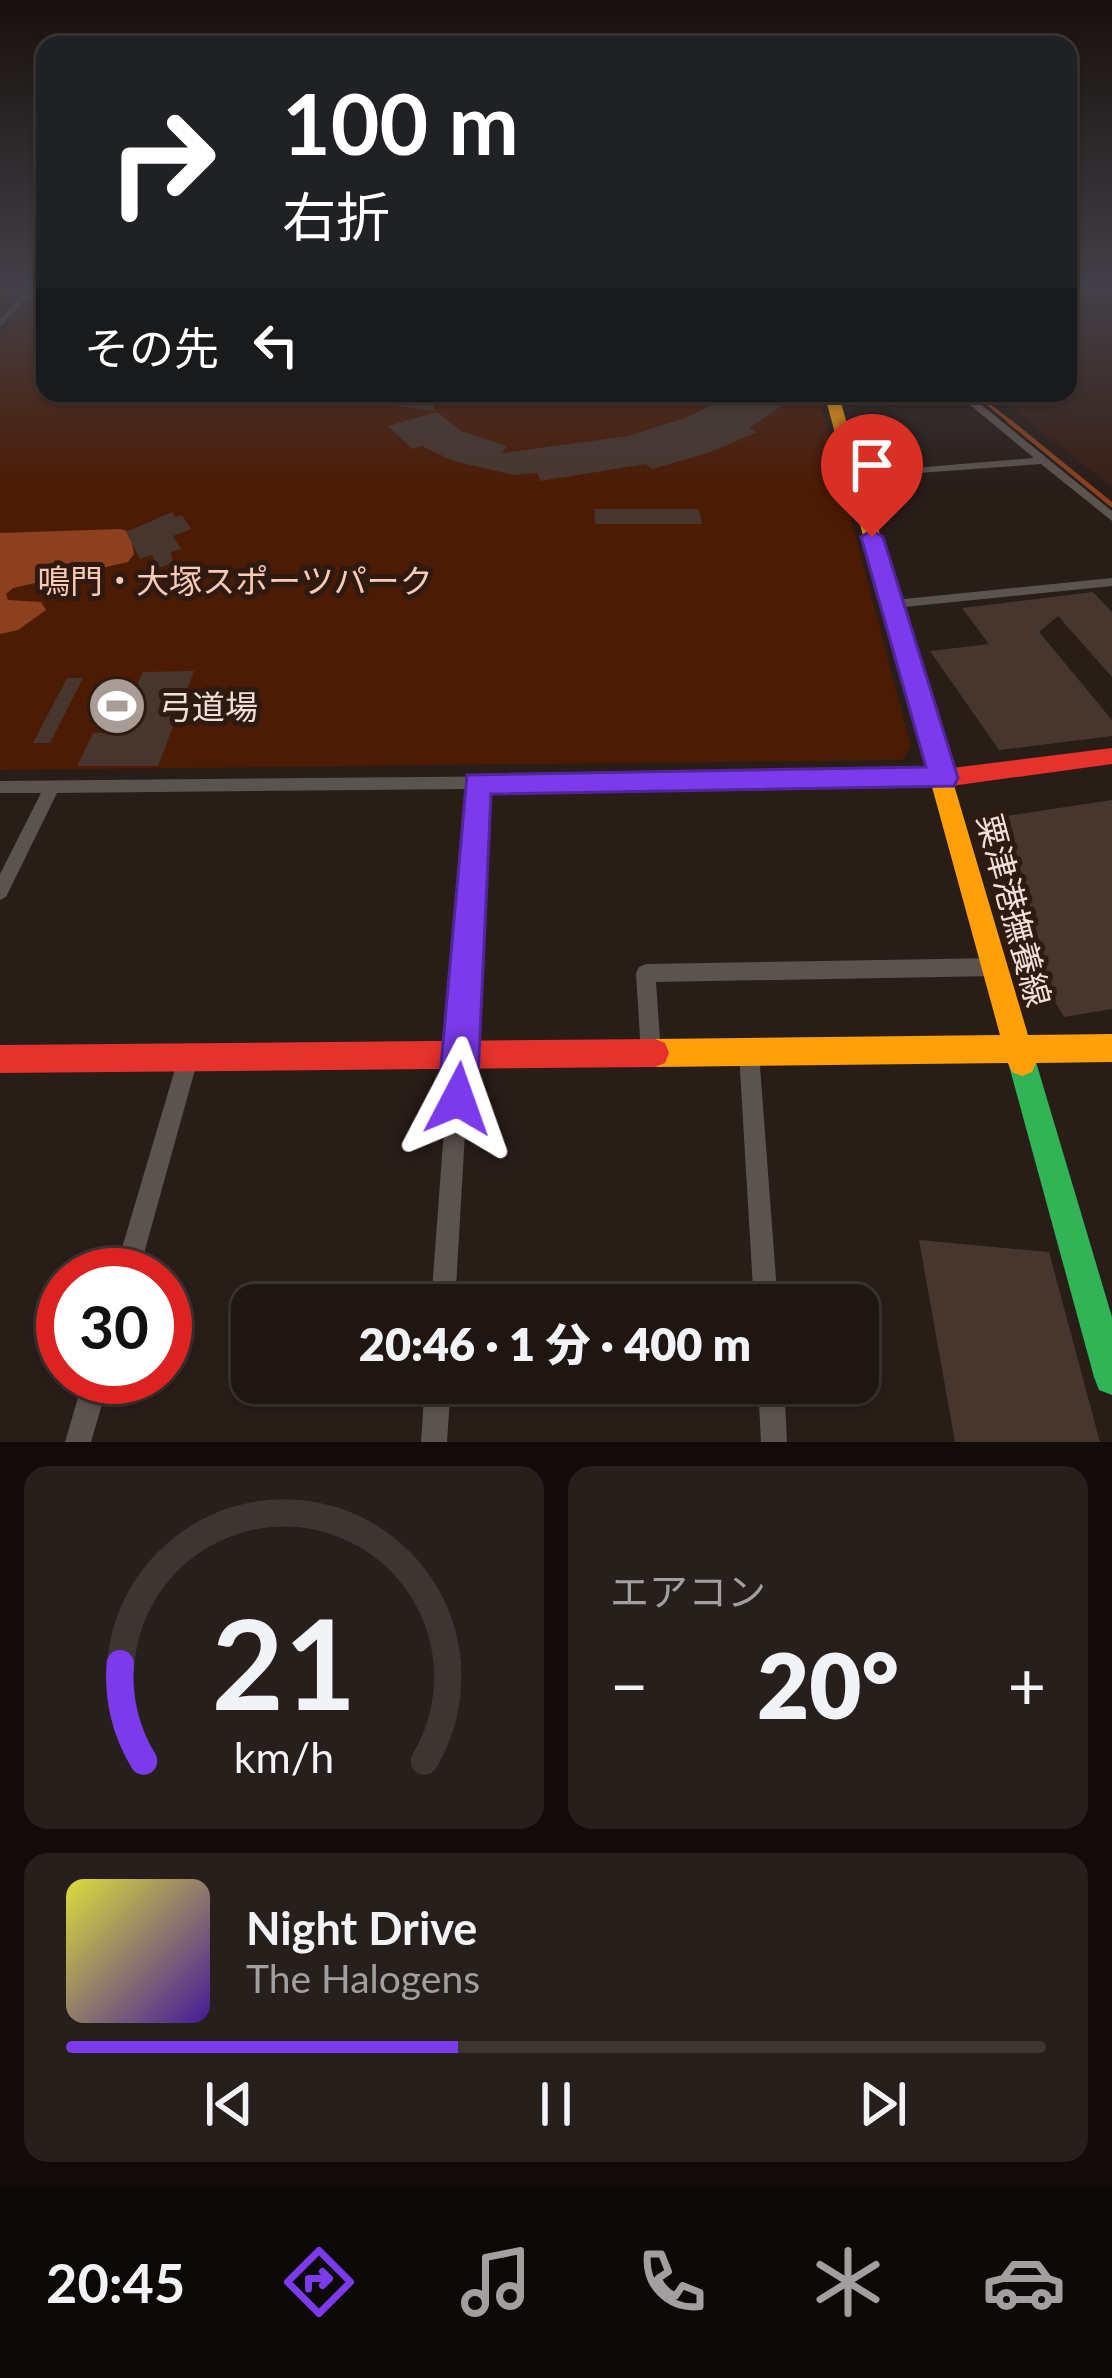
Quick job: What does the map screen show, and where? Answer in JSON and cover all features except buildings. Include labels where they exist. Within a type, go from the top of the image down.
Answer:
[{"type":"main road","name":"粟津港撫養線","points":[[833,402],[1112,1377]]},
{"type":"main road","points":[[944,778],[1112,756]]},
{"type":"main road","points":[[0,1059],[1112,1048]]},
{"type":"street","points":[[972,402],[1112,517]]},
{"type":"street","points":[[854,476],[1040,460]]},
{"type":"street","points":[[894,604],[1112,582]]},
{"type":"street","points":[[0,788],[944,778]]},
{"type":"street","points":[[444,1284],[477,783]]},
{"type":"street","points":[[0,892],[52,787]]},
{"type":"street","points":[[651,1054],[646,973],[996,967]]},
{"type":"street","points":[[749,1053],[765,1284]]},
{"type":"street","points":[[134,1248],[188,1059]]},
{"type":"street","points":[[78,1442],[89,1404]]},
{"type":"street","points":[[434,1442],[437,1404]]},
{"type":"street","points":[[772,1404],[774,1442]]},
{"type":"shaded area","points":[[1077,355],[1112,355],[1112,487],[1003,402],[1077,402]]},
{"type":"shaded area","points":[[130,532],[134,554],[128,562],[13,588],[6,594],[8,600],[41,602],[46,610],[18,630],[0,634],[0,533]]},
{"type":"green space","name":"鳴門・大塚スポーツパーク","points":[[0,355],[36,355],[36,402],[820,402],[911,747],[902,760],[0,770]]},
{"type":"waterway","points":[[985,402],[1013,424]]},
{"type":"waterway","points":[[1009,421],[1112,505]]},
{"type":"traffic: fast","points":[[1022,1062],[1112,1377]]},
{"type":"traffic: slow","points":[[834,402],[1022,1062]]},
{"type":"traffic: slow","points":[[655,1053],[1112,1048]]},
{"type":"traffic: jam","points":[[944,778],[1112,756]]},
{"type":"traffic: jam","points":[[0,1059],[655,1053]]},
{"type":"place","name":"弓道場","points":[[117,706]]},
{"type":"route","points":[[458,1099],[477,783],[944,778],[872,537]]}]
